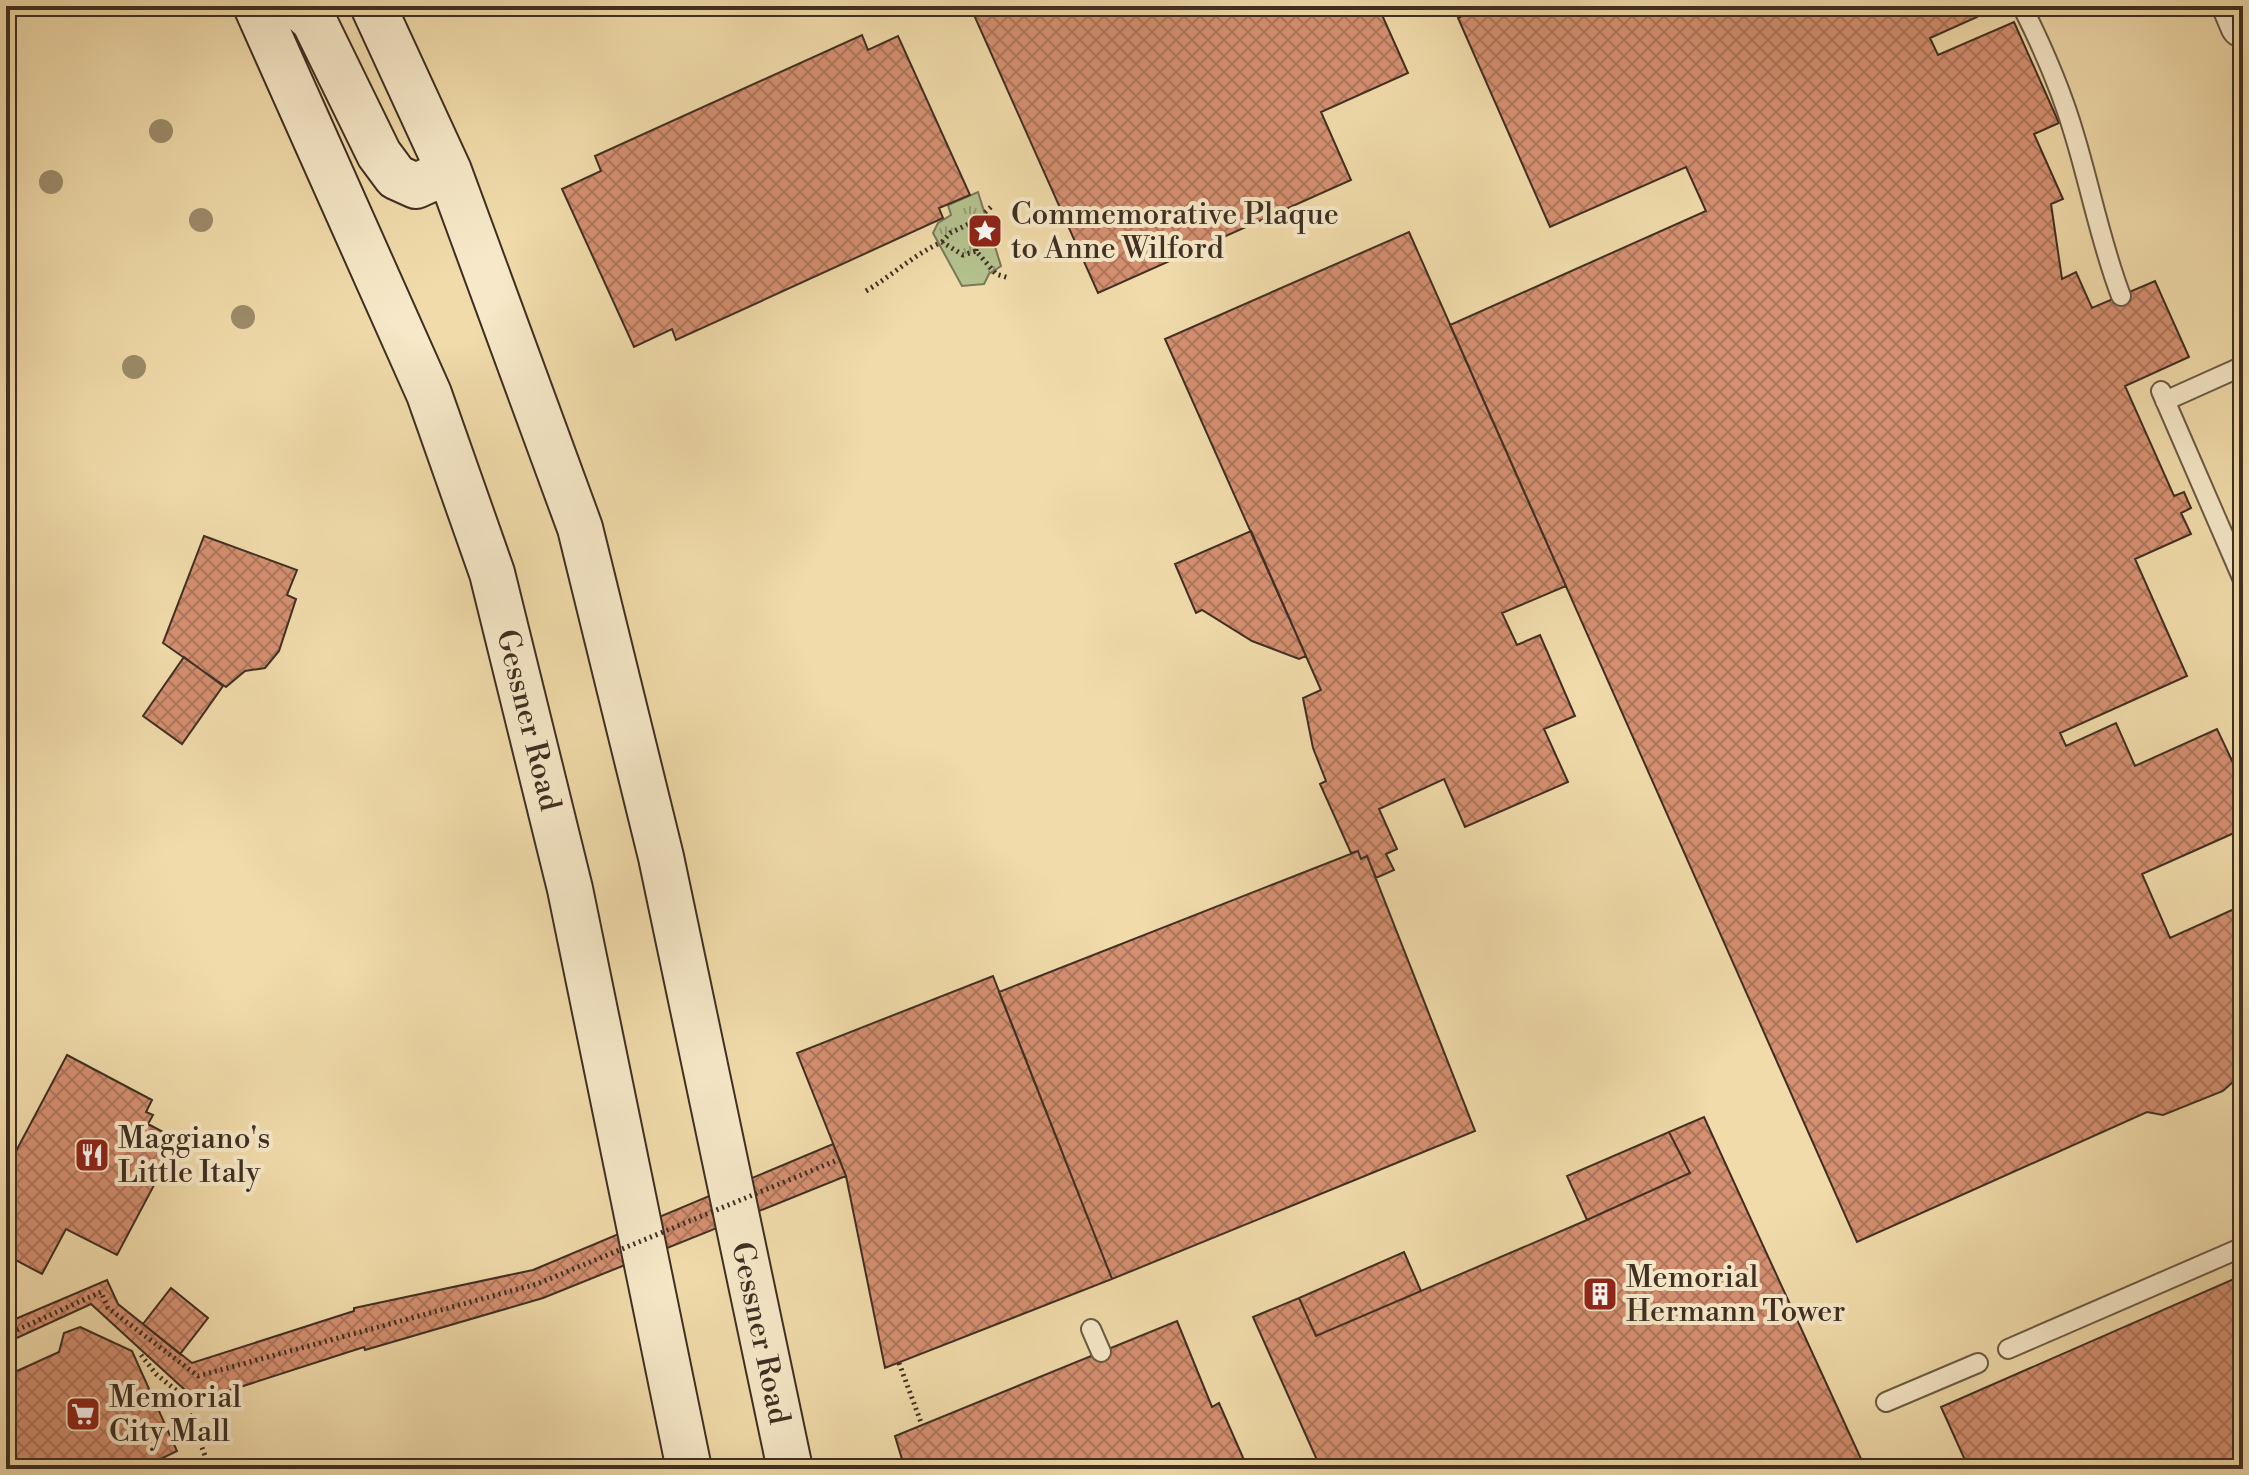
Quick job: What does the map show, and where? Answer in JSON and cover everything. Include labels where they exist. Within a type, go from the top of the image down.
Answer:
[{"type":"main road","name":"Gessner Road","points":[[256,6],[429,394],[492,573],[570,889],[689,1469]]},
{"type":"main road","points":[[298,6],[314,21],[379,154],[396,177],[416,186],[449,171]]},
{"type":"main road","name":"Gessner Road","points":[[373,6],[449,171],[580,528],[661,857],[790,1469]]},
{"type":"main road","points":[[2235,6],[2243,25]]},
{"type":"lane","points":[[2022,6],[2049,61],[2074,134],[2108,262],[2121,296]]},
{"type":"lane","points":[[2243,366],[2163,396],[2243,580]]},
{"type":"lane","points":[[2008,1349],[2243,1247]]},
{"type":"lane","points":[[1091,1329],[1101,1352]]},
{"type":"lane","points":[[1886,1402],[1978,1363]]},
{"type":"path","points":[[866,291],[888,278],[907,259],[942,242],[950,233],[977,220],[993,205]]},
{"type":"path","points":[[977,220],[976,251],[996,274],[1009,278]]},
{"type":"path","points":[[942,242],[963,255],[976,251]]},
{"type":"path","points":[[6,1335],[101,1292],[108,1308],[198,1376],[537,1284],[840,1159]]},
{"type":"path","points":[[141,1355],[156,1374],[183,1396],[207,1461]]},
{"type":"path","points":[[899,1363],[922,1425]]},
{"type":"green space","points":[[978,192],[1001,266],[989,274],[984,284],[962,286],[933,233],[938,223],[951,215],[948,205]]},
{"type":"building","points":[[970,6],[1378,6],[1408,73],[1321,112],[1351,180],[1098,293]]},
{"type":"building","points":[[1475,6],[1972,6],[1977,17],[1930,38],[1938,55],[2014,22],[2059,123],[2034,134],[2063,199],[2051,204],[2062,279],[2076,272],[2092,308],[2155,281],[2189,357],[2125,386],[2174,496],[2184,492],[2191,508],[2181,513],[2191,534],[2135,559],[2187,676],[2060,733],[2066,746],[2116,723],[2135,766],[2217,729],[2236,769],[2243,785],[2243,829],[2142,874],[2170,938],[2243,905],[2243,1073],[2223,1091],[2163,1115],[2147,1112],[1857,1242],[1450,325],[1706,211],[1686,167],[1550,227],[1458,18],[1476,9]]},
{"type":"building","points":[[862,35],[868,50],[898,36],[970,195],[939,208],[943,218],[676,340],[672,329],[634,347],[562,189],[601,171],[595,156]]},
{"type":"building","points":[[1409,232],[1566,586],[1502,613],[1517,645],[1540,635],[1575,716],[1544,729],[1568,782],[1465,827],[1444,779],[1379,809],[1397,849],[1386,854],[1394,870],[1376,878],[1367,856],[1361,859],[1358,851],[1351,853],[1320,784],[1326,781],[1313,748],[1303,698],[1321,690],[1165,339]]},
{"type":"building","points":[[1251,531],[1306,656],[1299,659],[1252,641],[1202,610],[1196,613],[1175,564]]},
{"type":"building","points":[[204,536],[297,570],[287,595],[296,599],[279,651],[265,668],[245,671],[226,687],[163,643]]},
{"type":"building","points":[[184,657],[223,686],[182,744],[143,716]]},
{"type":"building","points":[[1358,851],[1361,859],[1367,856],[1475,1131],[1112,1279],[999,992]]},
{"type":"building","points":[[993,976],[1112,1279],[885,1368],[846,1176],[797,1053]]},
{"type":"building","name":"Maggiano's Little Italy","points":[[67,1055],[152,1100],[146,1112],[153,1115],[148,1124],[178,1140],[117,1255],[66,1229],[42,1274],[6,1255],[6,1170]]},
{"type":"building","name":"Memorial Hermann Tower","points":[[1704,1117],[1862,1461],[1843,1469],[1321,1469],[1253,1317],[1299,1298],[1316,1336],[1587,1220],[1690,1173],[1669,1132]]},
{"type":"building","points":[[1669,1132],[1690,1173],[1587,1220],[1567,1176]]},
{"type":"building","points":[[833,1144],[846,1176],[543,1298],[365,1350],[364,1347],[197,1401],[91,1304],[6,1343],[6,1323],[107,1280],[118,1304],[192,1363],[354,1311],[354,1308],[533,1270]]},
{"type":"building","points":[[1404,1252],[1421,1291],[1316,1336],[1299,1298]]},
{"type":"building","points":[[2243,1275],[2243,1469],[1969,1469],[1941,1407]]},
{"type":"building","points":[[171,1288],[208,1318],[180,1354],[143,1324]]},
{"type":"building","points":[[1177,1321],[1212,1407],[1219,1403],[1248,1469],[905,1469],[895,1436]]},
{"type":"building","name":"Memorial City Mall","points":[[80,1327],[132,1351],[177,1451],[140,1469],[6,1469],[6,1376],[59,1352],[64,1333]]},
{"type":"place","name":"Commemorative Plaque to Anne Wilford","points":[[985,231]]},
{"type":"place","name":"Maggiano's Little Italy","points":[[92,1155]]},
{"type":"place","name":"Memorial Hermann Tower","points":[[1600,1294]]},
{"type":"place","name":"Memorial City Mall","points":[[83,1414]]}]
